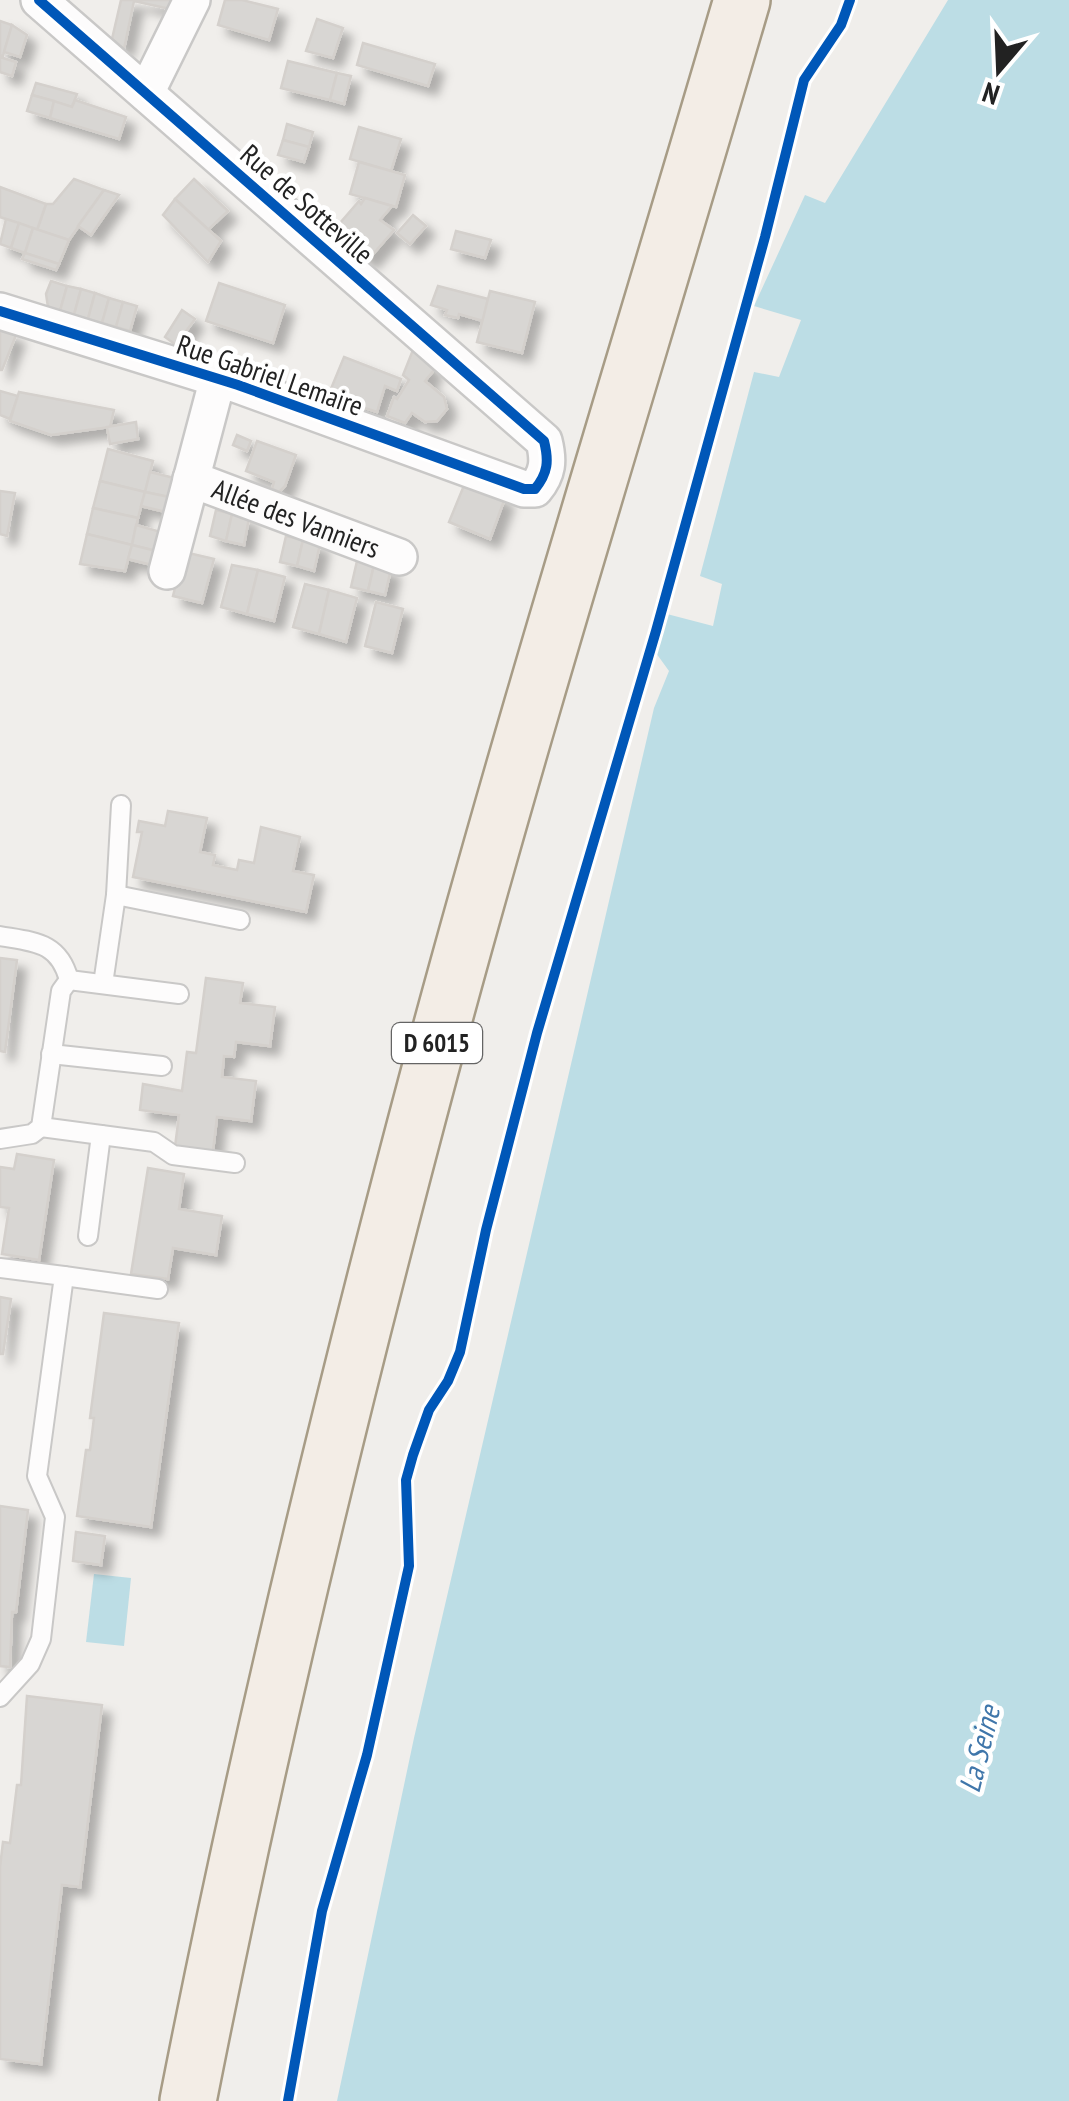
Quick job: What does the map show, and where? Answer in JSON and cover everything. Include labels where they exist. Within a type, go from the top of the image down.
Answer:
[{"type":"main road","name":"D 6015","points":[[188,2101],[271,1704],[337,1428],[431,1065],[742,0]]},
{"type":"street","name":"Rue de Sotteville","points":[[39,0],[544,441],[549,460],[543,479],[536,489],[524,489]]},
{"type":"street","points":[[146,93],[192,0]]},
{"type":"street","name":"Rue Gabriel Lemaire","points":[[0,312],[218,378],[524,489]]},
{"type":"street","name":"Allée des Vanniers","points":[[167,571],[218,378]]},
{"type":"street","name":"Allée des Vanniers","points":[[192,479],[400,556]]},
{"type":"lane","points":[[103,984],[116,895],[121,805]]},
{"type":"lane","points":[[116,895],[240,920]]},
{"type":"lane","points":[[0,936],[51,948],[64,959],[70,980]]},
{"type":"lane","points":[[70,980],[179,994]]},
{"type":"lane","points":[[0,1139],[32,1134],[41,1127],[60,991],[70,980]]},
{"type":"lane","points":[[51,1054],[162,1066]]},
{"type":"lane","points":[[41,1127],[154,1142],[173,1156],[234,1163]]},
{"type":"lane","points":[[88,1236],[101,1135]]},
{"type":"lane","points":[[0,1268],[158,1289]]},
{"type":"lane","points":[[0,1696],[30,1664],[41,1638],[55,1518],[37,1476],[64,1276]]},
{"type":"water","name":"La Seine","points":[[948,0],[1069,0],[1069,2101],[337,2101],[414,1738],[654,708],[669,671],[656,653],[667,614],[713,626],[722,584],[700,576],[754,372],[779,377],[801,320],[754,306],[805,195],[825,203]]},
{"type":"water","points":[[94,1574],[131,1578],[124,1646],[86,1642]]},
{"type":"building","points":[[121,0],[174,0],[170,9],[134,1],[124,49],[112,39]]},
{"type":"building","points":[[225,0],[278,9],[269,40],[218,25]]},
{"type":"building","points":[[317,19],[343,28],[333,58],[306,51]]},
{"type":"building","points":[[0,21],[12,25],[3,56],[0,55]]},
{"type":"building","points":[[12,25],[27,35],[20,57],[4,52]]},
{"type":"building","points":[[363,43],[435,64],[428,86],[357,65]]},
{"type":"building","points":[[0,57],[16,62],[12,76],[0,72]]},
{"type":"building","points":[[288,61],[337,73],[330,100],[281,88]]},
{"type":"building","points":[[337,73],[351,76],[344,104],[330,100]]},
{"type":"building","points":[[36,83],[77,94],[72,107],[32,95]]},
{"type":"building","points":[[32,95],[54,101],[50,118],[27,111]]},
{"type":"building","points":[[75,100],[126,117],[119,139],[50,118],[54,101],[72,107]]},
{"type":"building","points":[[287,124],[313,132],[309,147],[283,140]]},
{"type":"building","points":[[359,127],[401,139],[391,171],[350,159]]},
{"type":"building","points":[[283,140],[309,147],[304,162],[278,155]]},
{"type":"building","points":[[359,162],[405,175],[396,207],[350,194]]},
{"type":"building","points":[[74,179],[104,190],[69,240],[37,230],[46,204],[53,204]]},
{"type":"building","points":[[194,179],[228,211],[208,230],[175,199]]},
{"type":"building","points":[[0,187],[46,204],[37,230],[0,217]]},
{"type":"building","points":[[104,190],[119,195],[91,235],[78,226]]},
{"type":"building","points":[[365,198],[392,206],[380,220],[394,230],[368,260],[334,230]]},
{"type":"building","points":[[175,199],[221,241],[208,262],[163,215]]},
{"type":"building","points":[[413,215],[426,226],[410,244],[397,233]]},
{"type":"building","points":[[6,219],[19,223],[11,248],[0,244]]},
{"type":"building","points":[[19,223],[33,228],[25,253],[11,248]]},
{"type":"building","points":[[33,228],[69,240],[59,264],[25,253]]},
{"type":"building","points":[[456,231],[491,240],[485,258],[451,249]]},
{"type":"building","points":[[25,253],[59,264],[56,270],[22,259]]},
{"type":"building","points":[[51,281],[67,286],[60,311],[48,307],[46,294]]},
{"type":"building","points":[[219,283],[285,305],[273,343],[206,321]]},
{"type":"building","points":[[67,286],[81,289],[74,315],[60,311]]},
{"type":"building","points":[[438,286],[488,299],[483,321],[459,314],[458,318],[445,315],[447,310],[431,305]]},
{"type":"building","points":[[81,289],[95,293],[88,319],[74,315]]},
{"type":"building","points":[[490,291],[535,302],[522,353],[477,342]]},
{"type":"building","points":[[95,293],[109,298],[102,323],[88,319]]},
{"type":"building","points":[[109,298],[123,302],[116,327],[102,323]]},
{"type":"building","points":[[123,302],[137,306],[130,331],[116,327]]},
{"type":"building","points":[[182,310],[195,319],[176,345],[165,337]]},
{"type":"building","points":[[0,330],[16,335],[2,370],[0,370]]},
{"type":"building","points":[[413,350],[434,370],[425,381],[444,397],[447,409],[437,421],[425,422],[412,413],[405,423],[387,416],[394,397],[397,399],[409,380],[403,375]]},
{"type":"building","points":[[344,357],[401,379],[397,391],[385,386],[377,412],[328,396]]},
{"type":"building","points":[[0,391],[18,396],[10,419],[0,415]]},
{"type":"building","points":[[19,392],[114,410],[110,427],[51,435],[10,421]]},
{"type":"building","points":[[136,422],[138,439],[110,444],[107,427]]},
{"type":"building","points":[[237,435],[251,441],[247,451],[233,445]]},
{"type":"building","points":[[257,441],[296,455],[279,492],[272,489],[274,482],[246,471]]},
{"type":"building","points":[[108,449],[153,461],[145,492],[100,481]]},
{"type":"building","points":[[150,472],[174,478],[169,497],[145,492]]},
{"type":"building","points":[[100,481],[145,492],[138,518],[93,508]]},
{"type":"building","points":[[465,483],[505,498],[490,539],[449,522]]},
{"type":"building","points":[[0,491],[15,493],[7,536],[0,534]]},
{"type":"building","points":[[145,492],[169,497],[166,512],[141,506]]},
{"type":"building","points":[[93,508],[138,518],[132,545],[87,534]]},
{"type":"building","points":[[216,510],[232,514],[226,541],[210,536]]},
{"type":"building","points":[[232,514],[249,518],[244,545],[226,541]]},
{"type":"building","points":[[136,525],[161,532],[156,551],[132,545]]},
{"type":"building","points":[[87,534],[132,545],[125,571],[80,564]]},
{"type":"building","points":[[286,536],[303,540],[297,566],[280,562]]},
{"type":"building","points":[[303,540],[320,544],[314,571],[297,566]]},
{"type":"building","points":[[132,545],[156,551],[152,565],[128,559]]},
{"type":"building","points":[[184,552],[214,559],[202,603],[173,596]]},
{"type":"building","points":[[357,561],[374,565],[368,591],[351,587]]},
{"type":"building","points":[[232,565],[258,570],[247,614],[221,607]]},
{"type":"building","points":[[374,565],[391,569],[385,595],[368,591]]},
{"type":"building","points":[[258,570],[285,577],[274,621],[247,614]]},
{"type":"building","points":[[305,584],[329,590],[319,634],[293,627]]},
{"type":"building","points":[[329,590],[357,598],[346,642],[319,634]]},
{"type":"building","points":[[376,602],[403,609],[392,653],[365,646]]},
{"type":"building","points":[[168,811],[207,818],[200,852],[215,855],[213,865],[237,870],[239,860],[254,863],[261,827],[300,837],[293,871],[314,875],[306,912],[133,877],[142,832],[137,832],[139,821],[165,826]]},
{"type":"building","points":[[0,958],[17,960],[5,1052],[0,1051]]},
{"type":"building","points":[[206,978],[243,983],[240,1003],[275,1007],[270,1046],[236,1042],[234,1057],[224,1056],[222,1077],[256,1081],[251,1121],[217,1117],[213,1151],[175,1147],[179,1115],[140,1110],[143,1084],[182,1091],[187,1052],[196,1053]]},
{"type":"building","points":[[17,1154],[54,1160],[39,1260],[2,1254],[9,1208],[0,1207],[0,1167],[14,1169]]},
{"type":"building","points":[[148,1168],[184,1174],[179,1209],[222,1216],[216,1255],[173,1248],[168,1279],[131,1274]]},
{"type":"building","points":[[0,1297],[11,1299],[3,1354],[0,1354]]},
{"type":"building","points":[[104,1313],[179,1323],[151,1527],[77,1516],[86,1450],[90,1450],[94,1418],[90,1418]]},
{"type":"building","points":[[0,1506],[28,1510],[16,1612],[12,1612],[10,1667],[0,1666]]},
{"type":"building","points":[[76,1532],[105,1536],[101,1565],[73,1561]]},
{"type":"building","points":[[27,1696],[102,1705],[80,1887],[62,1885],[41,2064],[0,2059],[0,1867],[3,1842],[10,1843],[17,1785],[21,1785]]},
{"type":"cycle path","points":[[0,311],[238,385],[524,489],[535,489],[545,472],[544,441],[39,0]]},
{"type":"cycle path","points":[[288,2101],[322,1911],[367,1755],[409,1566],[406,1480],[429,1410],[448,1381],[460,1352],[486,1230],[537,1033],[656,631],[765,237],[804,80],[841,25],[850,0]]}]
